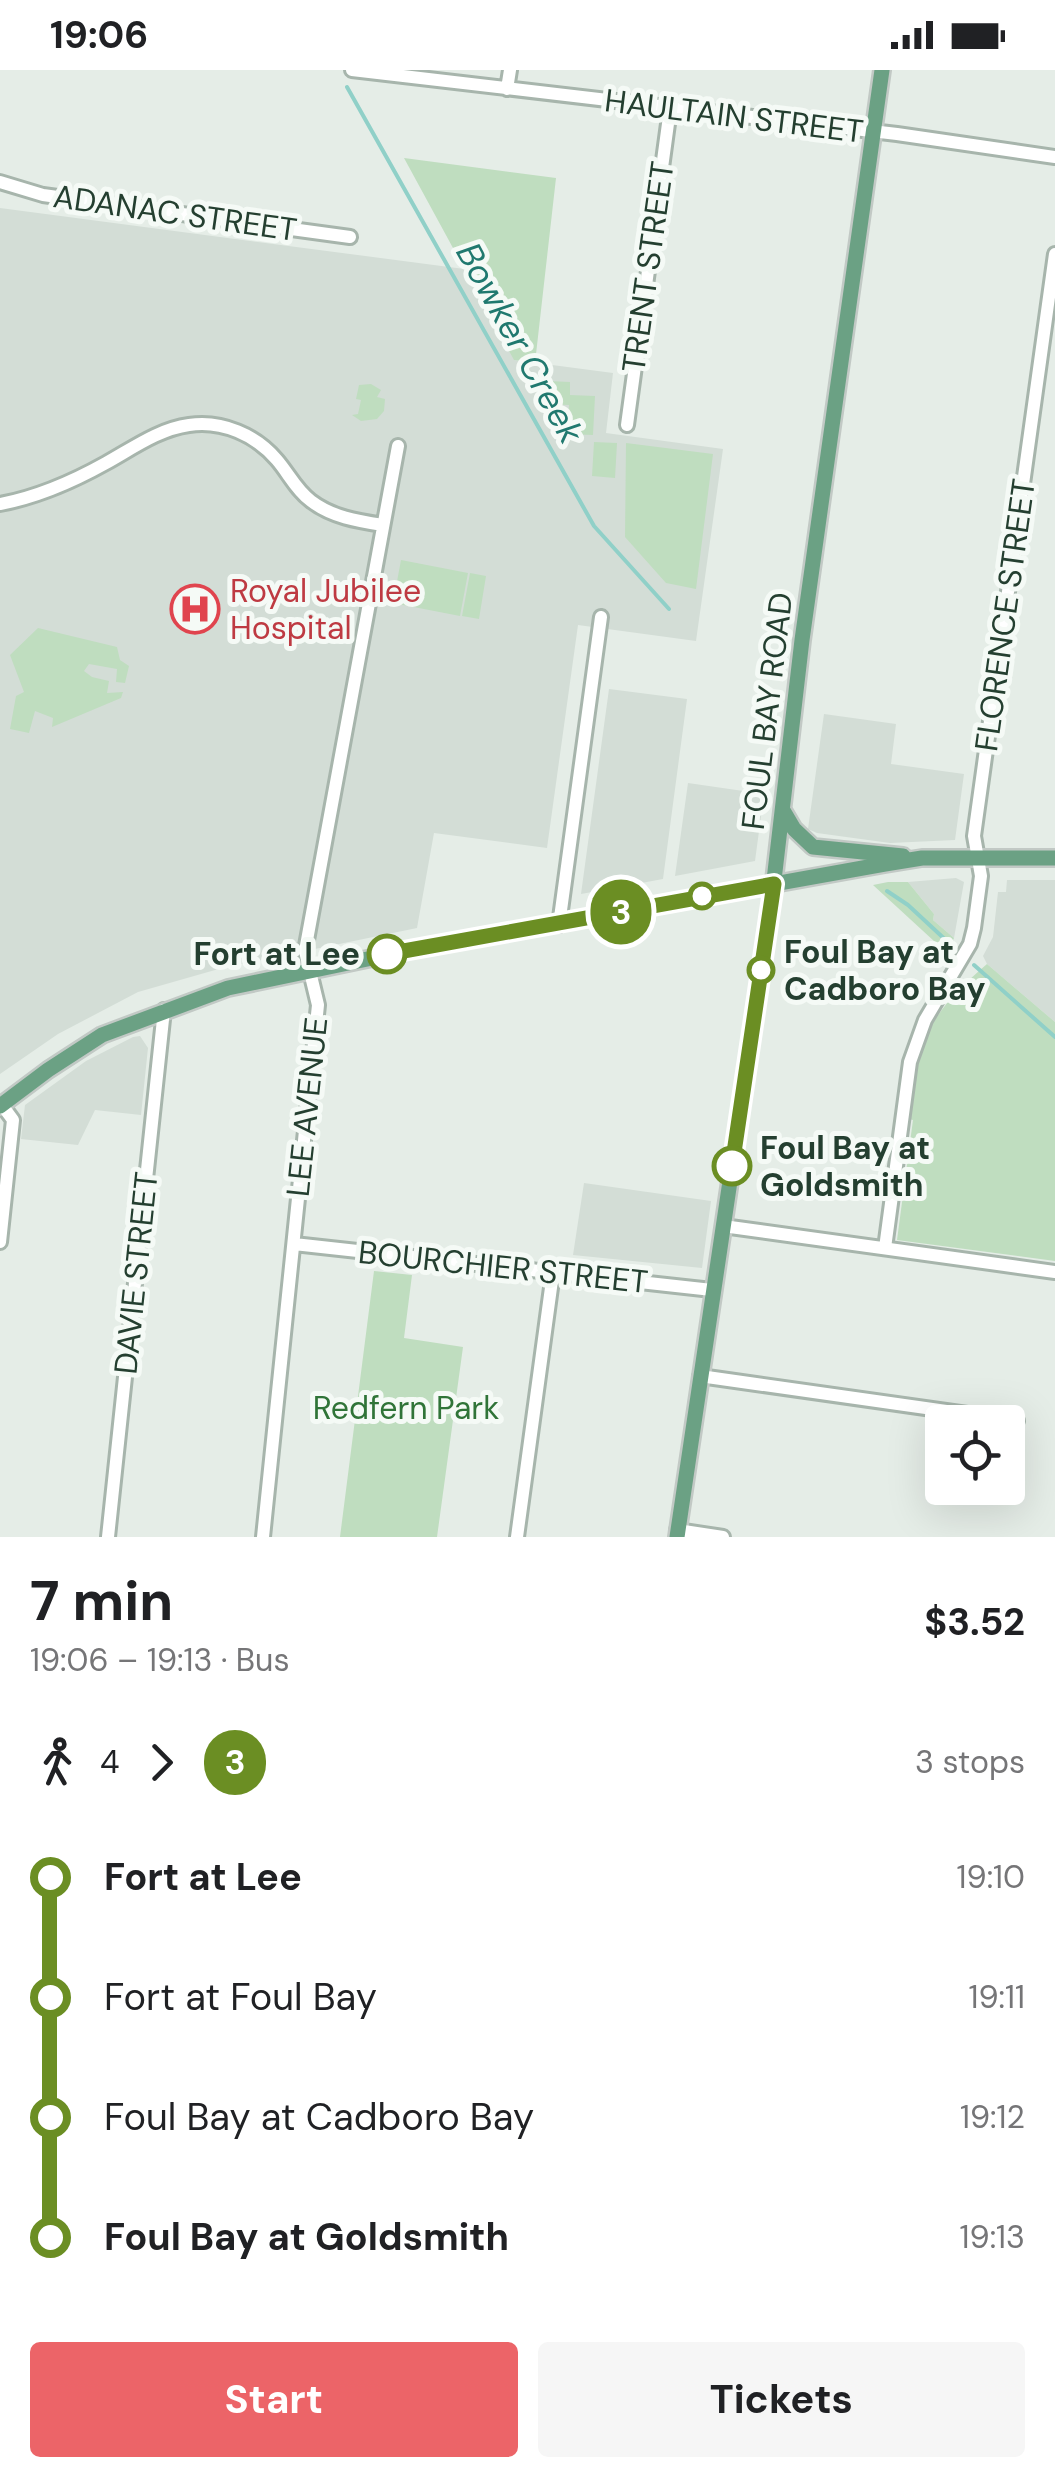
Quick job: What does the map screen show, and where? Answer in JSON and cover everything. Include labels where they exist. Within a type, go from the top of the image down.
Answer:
[{"type":"main road","name":"FOUL BAY ROAD","points":[[677,1534],[774,884],[805,620],[882,70]]},
{"type":"main road","points":[[784,812],[794,829],[813,846],[922,858],[1055,858]]},
{"type":"main road","points":[[1,1106],[104,1034],[228,988],[922,858]]},
{"type":"street","name":"HAULTAIN STREET","points":[[352,70],[1055,157]]},
{"type":"street","points":[[507,89],[510,70]]},
{"type":"street","name":"TRENT STREET","points":[[627,425],[670,109]]},
{"type":"street","name":"ADANAC STREET","points":[[0,182],[60,198],[350,237]]},
{"type":"street","name":"FLORENCE STREET","points":[[885,1248],[910,1062],[925,1020],[970,944],[982,876],[974,836],[1055,254]]},
{"type":"street","points":[[0,504],[65,484],[159,433],[184,425],[214,425],[257,441],[316,505],[349,519],[383,525]]},
{"type":"street","name":"LEE AVENUE","points":[[263,1537],[318,1005],[305,951],[398,446]]},
{"type":"street","points":[[0,496],[18,501]]},
{"type":"street","points":[[558,925],[601,617]]},
{"type":"street","name":"DAVIE STREET","points":[[108,1537],[164,1010]]},
{"type":"street","points":[[0,1242],[14,1120],[1,1106]]},
{"type":"street","points":[[723,1226],[1055,1272]]},
{"type":"street","name":"BOURCHIER STREET","points":[[294,1244],[712,1290]]},
{"type":"street","points":[[517,1537],[553,1273]]},
{"type":"street","points":[[700,1376],[925,1408]]},
{"type":"street","points":[[677,1534],[723,1537]]},
{"type":"shaded area","name":"Royal Jubilee Hospital","points":[[0,208],[525,277],[514,360],[613,373],[606,433],[723,449],[696,641],[578,625],[547,848],[434,833],[417,928],[222,968],[138,992],[58,1034],[0,1074]]},
{"type":"shaded area","points":[[609,689],[687,699],[663,879],[581,894]]},
{"type":"shaded area","points":[[824,714],[896,724],[891,764],[964,774],[955,840],[890,843],[808,829]]},
{"type":"shaded area","points":[[688,783],[764,794],[755,861],[675,876]]},
{"type":"shaded area","points":[[956,878],[964,882],[954,938],[933,920],[934,914],[908,882]]},
{"type":"shaded area","points":[[1007,880],[1055,880],[1055,1022],[987,964],[983,956],[993,937],[998,892],[1006,892]]},
{"type":"shaded area","points":[[140,1036],[148,1048],[141,1115],[95,1110],[78,1145],[21,1139],[25,1105],[86,1061]]},
{"type":"shaded area","points":[[584,1183],[711,1201],[702,1268],[573,1255]]},
{"type":"green space","points":[[404,158],[556,178],[535,363],[514,360]]},
{"type":"green space","points":[[548,381],[570,382],[570,395],[595,396],[593,435],[567,434],[569,405],[547,404]]},
{"type":"green space","points":[[371,384],[381,390],[377,397],[385,399],[384,411],[377,419],[361,421],[352,415],[358,414],[359,385]]},
{"type":"green space","points":[[594,442],[617,443],[615,478],[592,476]]},
{"type":"green space","points":[[626,443],[713,454],[696,589],[666,583],[625,537]]},
{"type":"green space","points":[[401,560],[468,573],[460,616],[393,603]]},
{"type":"green space","points":[[470,573],[486,576],[479,619],[462,616]]},
{"type":"green space","points":[[38,628],[117,647],[120,660],[129,666],[125,683],[116,682],[117,669],[89,664],[84,671],[109,681],[107,693],[123,692],[121,698],[52,727],[53,718],[35,711],[29,733],[10,729],[16,696],[24,692],[10,655]]},
{"type":"green space","points":[[908,882],[934,914],[933,920],[954,938],[947,953],[873,885]]},
{"type":"green space","points":[[987,964],[1055,1022],[1055,1261],[897,1240],[913,1120],[904,1118],[910,1061],[919,1062],[935,1019]]},
{"type":"green space","name":"Redfern Park","points":[[374,1271],[412,1275],[404,1338],[463,1347],[437,1537],[340,1537]]},
{"type":"waterway","name":"Bowker Creek","points":[[347,87],[594,526],[669,609]]},
{"type":"waterway","name":"Bowker Creek","points":[[887,891],[950,944]]},
{"type":"waterway","name":"Bowker Creek","points":[[974,965],[1055,1037]]},
{"type":"bus line","name":"3","points":[[387,954],[774,884],[732,1166]]},
{"type":"place","name":"Royal Jubilee Hospital","points":[[195,609]]},
{"type":"place","name":"Fort at Lee","points":[[387,954]]},
{"type":"place","name":"Foul Bay at Cadboro Bay","points":[[761,970]]},
{"type":"place","name":"Foul Bay at Goldsmith","points":[[732,1166]]}]
